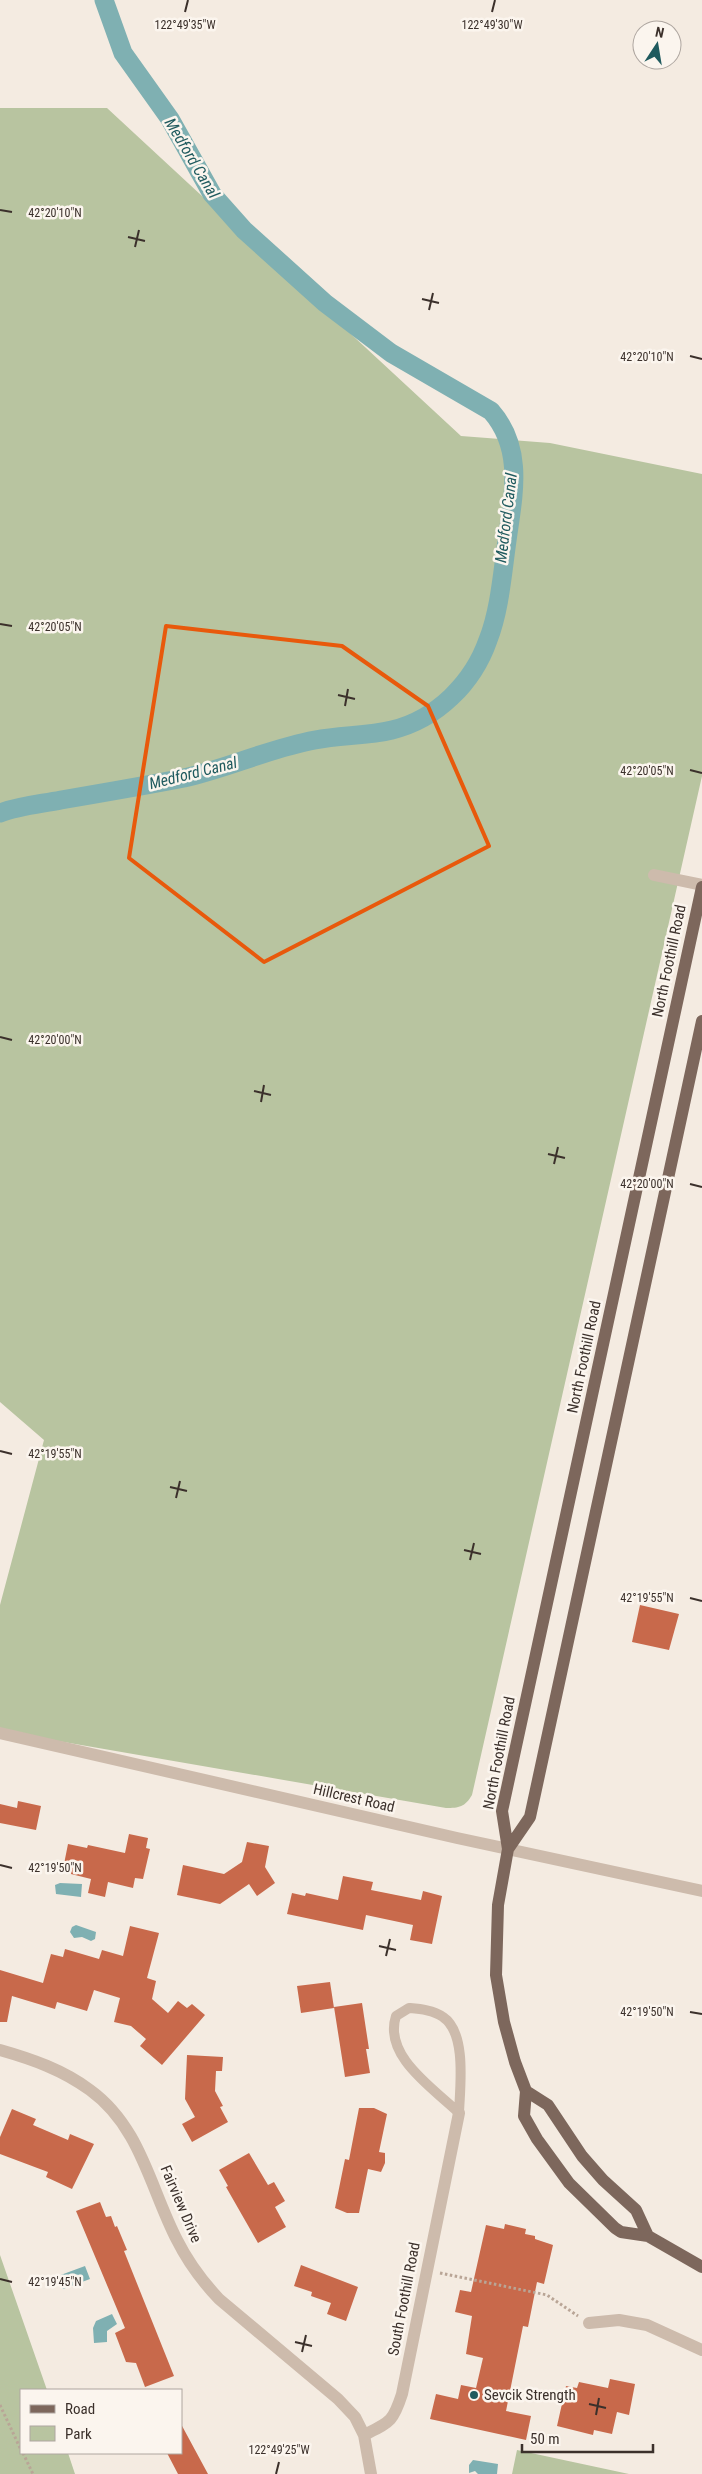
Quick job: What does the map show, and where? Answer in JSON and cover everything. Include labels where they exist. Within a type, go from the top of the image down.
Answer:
[{"type":"main road","name":"North Foothill Road","points":[[508,1849],[502,1811],[702,886]]},
{"type":"main road","points":[[702,1021],[530,1817],[508,1849],[498,1905],[496,1975],[504,2022],[514,2062],[526,2091],[524,2116],[537,2139],[569,2183],[597,2212],[621,2232],[648,2236],[702,2267]]},
{"type":"main road","points":[[526,2091],[548,2105],[582,2156],[603,2180],[636,2210],[648,2236]]},
{"type":"street","points":[[654,875],[702,886]]},
{"type":"street","name":"Hillcrest Road","points":[[0,1733],[508,1849],[702,1891]]},
{"type":"street","name":"Fairview Drive","points":[[0,2050],[34,2060],[67,2075],[91,2090],[114,2112],[131,2134],[145,2162],[176,2239],[202,2281],[219,2299],[338,2399],[355,2417],[364,2435]]},
{"type":"street","name":"South Foothill Road","points":[[364,2435],[387,2424],[396,2415],[458,2113]]},
{"type":"street","points":[[589,2323],[619,2320],[647,2325],[702,2350]]},
{"type":"street","points":[[364,2435],[371,2474]]},
{"type":"lane","points":[[409,2008],[424,2009],[443,2017],[456,2034],[461,2070],[458,2113],[401,2056],[394,2041],[393,2027],[396,2016],[409,2008]]},
{"type":"path","points":[[427,2271],[547,2295],[589,2323]]},
{"type":"path","points":[[0,2405],[20,2447]]},
{"type":"path","points":[[23,2454],[33,2474]]},
{"type":"highlighted area","points":[[166,626],[342,646],[428,706],[489,846],[379,901],[264,962],[129,858]]},
{"type":"green space","points":[[0,108],[107,108],[461,436],[550,443],[702,474],[702,776],[472,1795],[467,1802],[458,1807],[446,1808],[0,1731],[0,1605],[44,1440],[0,1402]]},
{"type":"green space","points":[[0,2255],[47,2389],[20,2389],[20,2454],[68,2454],[75,2474],[0,2474]]},
{"type":"green space","points":[[517,2450],[629,2474],[512,2474]]},
{"type":"water","points":[[60,1883],[82,1884],[81,1897],[56,1894],[55,1885]]},
{"type":"water","points":[[76,1925],[96,1932],[95,1939],[91,1941],[82,1937],[74,1938],[70,1932],[72,1927]]},
{"type":"water","points":[[85,2266],[90,2279],[63,2289],[58,2276]]},
{"type":"water","points":[[112,2314],[117,2324],[107,2331],[107,2342],[94,2343],[93,2328],[96,2321]]},
{"type":"water","points":[[473,2460],[498,2464],[497,2474],[478,2474],[475,2471],[469,2473],[469,2465]]},
{"type":"building","points":[[640,1605],[679,1614],[669,1650],[632,1642]]},
{"type":"building","points":[[18,1801],[41,1806],[36,1830],[0,1823],[0,1804],[17,1808]]},
{"type":"building","points":[[129,1834],[148,1838],[146,1848],[150,1849],[143,1879],[135,1878],[133,1888],[108,1882],[105,1897],[88,1893],[91,1879],[71,1874],[72,1866],[64,1864],[68,1844],[87,1848],[88,1845],[125,1853]]},
{"type":"building","points":[[247,1842],[269,1846],[265,1867],[275,1883],[257,1896],[249,1884],[220,1904],[177,1895],[183,1865],[224,1874],[242,1862]]},
{"type":"building","points":[[343,1876],[373,1882],[371,1890],[421,1900],[423,1891],[442,1896],[432,1944],[410,1940],[413,1925],[366,1915],[363,1930],[287,1914],[292,1893],[305,1896],[306,1893],[338,1900]]},
{"type":"building","points":[[130,1926],[159,1933],[147,1978],[156,1981],[152,1999],[168,2013],[178,2001],[187,2008],[192,2004],[205,2015],[162,2065],[140,2046],[146,2039],[131,2026],[114,2022],[120,1998],[94,1990],[87,2011],[57,2002],[55,2009],[12,1996],[7,2022],[0,2022],[0,1970],[43,1983],[51,1954],[63,1957],[65,1949],[99,1959],[102,1950],[123,1956]]},
{"type":"building","points":[[330,1982],[334,2008],[301,2013],[297,1986]]},
{"type":"building","points":[[362,2003],[369,2049],[366,2049],[370,2073],[345,2077],[334,2007]]},
{"type":"building","points":[[187,2055],[223,2057],[222,2071],[216,2071],[215,2091],[223,2106],[220,2107],[228,2122],[192,2142],[182,2124],[195,2117],[185,2099]]},
{"type":"building","points":[[359,2108],[374,2108],[387,2114],[379,2152],[385,2153],[385,2163],[381,2172],[368,2169],[359,2213],[347,2213],[335,2208],[345,2159],[349,2160]]},
{"type":"building","points":[[12,2109],[36,2119],[33,2125],[68,2140],[70,2134],[94,2144],[72,2189],[46,2177],[48,2172],[0,2154],[0,2137]]},
{"type":"building","points":[[249,2153],[268,2185],[274,2182],[285,2201],[275,2207],[286,2227],[258,2243],[226,2187],[228,2186],[219,2170]]},
{"type":"building","points":[[100,2202],[106,2217],[111,2216],[115,2227],[117,2226],[127,2250],[124,2251],[174,2376],[145,2387],[136,2363],[126,2362],[115,2333],[125,2328],[76,2211]]},
{"type":"building","points":[[505,2224],[526,2229],[525,2234],[535,2236],[535,2239],[553,2245],[544,2284],[537,2282],[528,2327],[523,2326],[506,2411],[531,2416],[526,2440],[430,2419],[436,2394],[458,2399],[461,2385],[476,2388],[483,2358],[466,2354],[472,2316],[455,2312],[460,2290],[471,2292],[486,2225],[504,2229]]},
{"type":"building","points":[[301,2265],[358,2287],[346,2321],[327,2314],[331,2303],[311,2296],[312,2292],[294,2286]]},
{"type":"building","points":[[610,2379],[635,2384],[629,2415],[617,2412],[612,2434],[594,2430],[593,2435],[557,2426],[566,2386],[577,2388],[579,2382],[608,2388]]},
{"type":"building","points":[[182,2426],[208,2474],[178,2474],[168,2454],[182,2454]]},
{"type":"waterway","name":"Medford Canal","points":[[0,813],[30,805],[184,778],[299,744],[325,738],[392,730],[424,717],[438,708],[463,684],[473,671],[488,640],[497,606],[511,512],[514,477],[513,459],[502,426],[491,411],[391,353],[325,303],[244,230],[212,194],[170,119],[123,53],[104,0]]},
{"type":"place","name":"Sevcik Strength","points":[[474,2395]]}]
